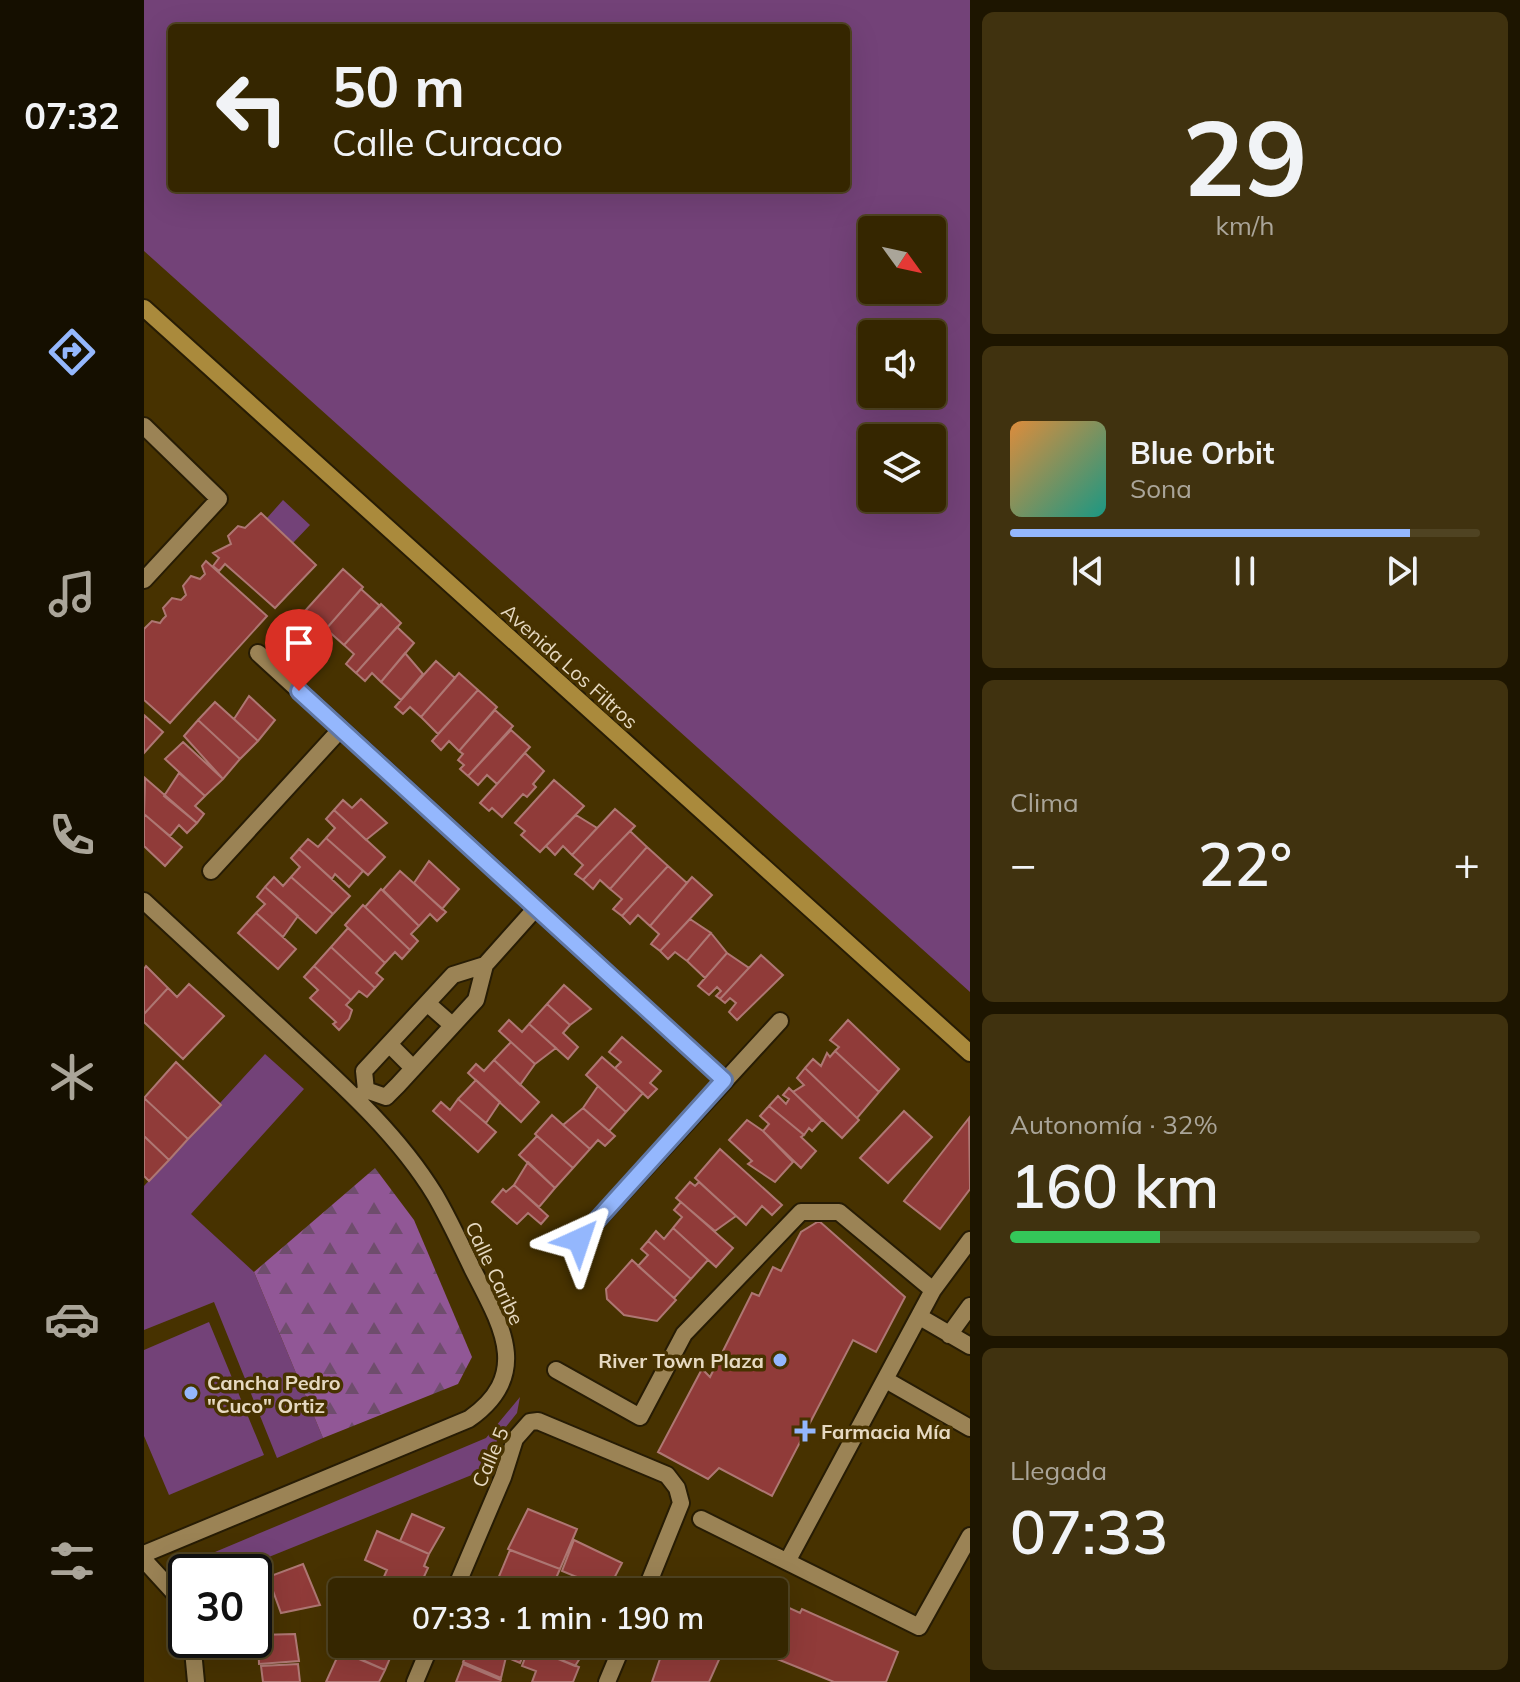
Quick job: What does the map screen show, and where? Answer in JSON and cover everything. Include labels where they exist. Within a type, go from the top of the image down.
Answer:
[{"type":"main road","name":"Avenida Los Filtros","points":[[144,308],[970,1053]]},
{"type":"main road","points":[[144,325],[167,329]]},
{"type":"street","points":[[144,426],[219,499],[144,580]]},
{"type":"street","points":[[258,653],[724,1080]]},
{"type":"street","points":[[211,871],[340,730]]},
{"type":"street","name":"Calle Caribe","points":[[144,901],[362,1095],[434,1194],[489,1301],[508,1352],[502,1385],[490,1403],[469,1419],[144,1557]]},
{"type":"street","points":[[485,965],[453,975],[364,1071],[362,1095],[386,1097],[413,1068],[476,1000],[485,965],[535,909]]},
{"type":"street","points":[[427,1003],[452,1025]]},
{"type":"street","points":[[579,1240],[780,1021]]},
{"type":"street","points":[[389,1044],[413,1068]]},
{"type":"street","points":[[556,1370],[640,1417],[684,1334],[801,1212],[839,1212],[933,1290]]},
{"type":"street","points":[[788,1560],[933,1290],[970,1240]]},
{"type":"street","points":[[949,1335],[970,1306]]},
{"type":"street","points":[[920,1317],[970,1346]]},
{"type":"street","points":[[886,1380],[970,1428]]},
{"type":"street","name":"Calle 5","points":[[460,1578],[515,1439],[530,1422],[538,1421],[667,1475],[681,1495],[679,1513],[651,1578]]},
{"type":"street","points":[[701,1519],[919,1627],[970,1536]]},
{"type":"street","points":[[144,1557],[168,1585]]},
{"type":"street","points":[[194,1658],[196,1682]]},
{"type":"street","points":[[415,1682],[425,1658]]},
{"type":"street","points":[[607,1682],[617,1658]]},
{"type":"shaded area","points":[[144,0],[970,0],[970,992],[144,251]]},
{"type":"shaded area","points":[[283,500],[310,525],[293,543],[267,518]]},
{"type":"shaded area","points":[[265,1054],[304,1089],[191,1214],[254,1272],[323,1438],[277,1458],[214,1302],[144,1330],[144,1186]]},
{"type":"shaded area","name":"Cancha Pedro \"Cuco\" Ortiz","points":[[209,1322],[264,1455],[169,1495],[144,1436],[144,1350]]},
{"type":"shaded area","points":[[520,1397],[517,1413],[498,1437],[489,1468],[272,1556],[213,1554],[215,1552],[486,1438]]},
{"type":"green space","points":[[375,1168],[414,1220],[472,1357],[458,1384],[323,1438],[254,1272]]},
{"type":"building","points":[[261,513],[316,565],[275,608],[225,564],[219,571],[213,566],[219,558],[213,553],[231,544],[228,536],[238,526],[245,528]]},
{"type":"building","points":[[206,561],[267,616],[170,723],[144,700],[144,629],[152,621],[160,623],[166,616],[163,608],[172,598],[181,600],[186,595],[183,586],[191,576],[200,579],[205,574],[202,566]]},
{"type":"building","points":[[343,569],[363,587],[318,638],[308,629],[316,621],[305,611]]},
{"type":"building","points":[[361,589],[380,606],[344,645],[326,629]]},
{"type":"building","points":[[381,604],[401,623],[356,673],[346,664],[354,654],[344,645]]},
{"type":"building","points":[[397,627],[414,643],[381,682],[372,673],[365,681],[356,673]]},
{"type":"building","points":[[405,653],[423,674],[401,700],[381,682]]},
{"type":"building","points":[[436,661],[455,678],[421,717],[410,707],[403,714],[395,707]]},
{"type":"building","points":[[459,673],[478,690],[438,734],[421,717]]},
{"type":"building","points":[[478,690],[497,707],[459,751],[449,741],[441,750],[432,741]]},
{"type":"building","points":[[249,696],[275,720],[258,741],[234,719]]},
{"type":"building","points":[[215,702],[258,741],[240,759],[198,720]]},
{"type":"building","points":[[495,710],[513,726],[468,776],[460,769],[464,765],[458,760],[463,754],[459,751]]},
{"type":"building","points":[[144,715],[163,732],[144,753]]},
{"type":"building","points":[[198,720],[240,759],[223,779],[184,736]]},
{"type":"building","points":[[511,730],[530,747],[497,784],[487,775],[478,785],[468,776]]},
{"type":"building","points":[[183,742],[223,779],[205,796],[165,759]]},
{"type":"building","points":[[525,753],[544,771],[533,784],[536,787],[527,797],[523,794],[502,817],[492,808],[489,811],[480,803]]},
{"type":"building","points":[[179,773],[205,796],[195,806],[204,814],[197,823],[164,796]]},
{"type":"building","points":[[145,778],[197,823],[187,833],[179,825],[170,836],[144,814]]},
{"type":"building","points":[[554,780],[584,806],[540,852],[521,835],[525,831],[515,823]]},
{"type":"building","points":[[361,799],[387,823],[366,840],[334,810],[343,800],[352,808]]},
{"type":"building","points":[[615,809],[635,826],[583,880],[575,874],[583,865],[572,855]]},
{"type":"building","points":[[334,810],[385,857],[368,875],[326,838],[335,828],[326,819]]},
{"type":"building","points":[[144,814],[182,847],[165,866],[144,846]]},
{"type":"building","points":[[576,815],[597,828],[572,855],[563,846],[555,855],[546,846]]},
{"type":"building","points":[[630,831],[647,847],[610,889],[600,880],[593,889],[583,880]]},
{"type":"building","points":[[326,838],[363,871],[349,887],[335,874],[332,879],[299,849],[308,839],[318,847]]},
{"type":"building","points":[[647,847],[668,866],[622,916],[613,909],[622,899],[610,889]]},
{"type":"building","points":[[299,849],[350,896],[333,914],[291,877],[300,867],[291,858]]},
{"type":"building","points":[[429,861],[459,889],[442,909],[414,883]]},
{"type":"building","points":[[668,866],[687,883],[650,926],[638,915],[630,924],[622,916]]},
{"type":"building","points":[[400,871],[446,912],[437,921],[430,914],[419,926],[383,890]]},
{"type":"building","points":[[274,877],[283,886],[291,877],[333,914],[316,933],[265,887]]},
{"type":"building","points":[[692,877],[712,895],[660,951],[651,944],[659,934],[650,926]]},
{"type":"building","points":[[265,887],[298,916],[283,937],[256,913],[265,904],[257,897]]},
{"type":"building","points":[[381,889],[419,926],[411,934],[418,941],[410,950],[365,907]]},
{"type":"building","points":[[363,905],[410,950],[402,959],[395,952],[385,963],[345,925]]},
{"type":"building","points":[[256,913],[296,949],[278,969],[238,933]]},
{"type":"building","points":[[690,919],[711,933],[687,961],[675,952],[668,959],[660,951]]},
{"type":"building","points":[[348,928],[385,963],[376,973],[383,979],[375,988],[331,947]]},
{"type":"building","points":[[711,933],[727,953],[705,978],[687,961]]},
{"type":"building","points":[[331,947],[375,988],[367,997],[359,991],[351,1000],[314,966]]},
{"type":"building","points":[[727,953],[749,968],[720,999],[716,996],[721,991],[717,987],[709,995],[698,986]]},
{"type":"building","points":[[761,955],[783,975],[737,1020],[729,1012],[736,1003],[730,998],[725,1003],[720,999]]},
{"type":"building","points":[[146,966],[168,988],[144,1014],[144,969]]},
{"type":"building","points":[[314,966],[351,1000],[346,1005],[352,1010],[349,1019],[339,1030],[333,1024],[336,1022],[310,998],[318,990],[304,977]]},
{"type":"building","points":[[189,984],[224,1016],[183,1059],[144,1022],[144,1014],[168,988],[177,997]]},
{"type":"building","points":[[564,985],[591,1009],[570,1025],[547,1004]]},
{"type":"building","points":[[547,1004],[570,1025],[563,1033],[578,1047],[568,1059],[529,1024]]},
{"type":"building","points":[[509,1020],[522,1032],[529,1024],[556,1048],[535,1064],[499,1031]]},
{"type":"building","points":[[848,1020],[899,1069],[879,1092],[835,1051],[839,1047],[830,1040]]},
{"type":"building","points":[[622,1037],[661,1071],[650,1083],[657,1089],[648,1098],[615,1068],[621,1062],[609,1052]]},
{"type":"building","points":[[511,1042],[535,1064],[520,1085],[494,1060]]},
{"type":"building","points":[[835,1051],[879,1092],[857,1118],[805,1068],[813,1059],[821,1066],[827,1053],[830,1057]]},
{"type":"building","points":[[602,1057],[643,1093],[626,1112],[586,1075]]},
{"type":"building","points":[[494,1060],[539,1102],[521,1122],[468,1073],[476,1064],[484,1071]]},
{"type":"building","points":[[176,1062],[221,1105],[188,1139],[144,1098]]},
{"type":"building","points":[[805,1068],[859,1120],[842,1138],[793,1092],[804,1085],[797,1078]]},
{"type":"building","points":[[476,1080],[500,1102],[486,1123],[458,1099]]},
{"type":"building","points":[[598,1086],[626,1112],[609,1131],[583,1108]]},
{"type":"building","points":[[789,1088],[822,1120],[804,1135],[769,1106],[778,1096],[786,1104],[789,1099],[783,1095]]},
{"type":"building","points":[[144,1098],[188,1139],[169,1160],[144,1136]]},
{"type":"building","points":[[458,1099],[496,1132],[478,1152],[433,1111],[441,1102],[450,1110]]},
{"type":"building","points":[[769,1106],[804,1135],[801,1137],[816,1151],[801,1168],[763,1131],[769,1124],[760,1116]]},
{"type":"building","points":[[583,1108],[615,1136],[605,1146],[598,1140],[590,1149],[563,1125]]},
{"type":"building","points":[[904,1111],[932,1137],[888,1183],[860,1158]]},
{"type":"building","points":[[552,1115],[590,1149],[573,1168],[535,1134]]},
{"type":"building","points":[[969,1118],[970,1189],[940,1229],[904,1201]]},
{"type":"building","points":[[747,1120],[763,1131],[793,1162],[775,1182],[748,1164],[752,1161],[729,1140]]},
{"type":"building","points":[[144,1136],[169,1160],[149,1181],[144,1176]]},
{"type":"building","points":[[537,1136],[573,1168],[555,1188],[519,1155]]},
{"type":"building","points":[[720,1149],[782,1205],[772,1215],[762,1206],[746,1225],[695,1178]]},
{"type":"building","points":[[528,1162],[555,1188],[539,1207],[514,1185]]},
{"type":"building","points":[[690,1182],[695,1186],[699,1182],[736,1216],[715,1231],[676,1198]]},
{"type":"building","points":[[514,1185],[548,1216],[541,1224],[528,1213],[517,1224],[492,1202],[503,1189],[506,1192]]},
{"type":"building","points":[[681,1202],[733,1248],[716,1267],[673,1228],[682,1217],[674,1210]]},
{"type":"building","name":"River Town Plaza","points":[[819,1221],[905,1297],[876,1352],[853,1340],[772,1496],[719,1468],[708,1479],[658,1452],[702,1369],[710,1377],[752,1293],[759,1296],[773,1267],[781,1271],[801,1232]]},
{"type":"building","points":[[673,1228],[708,1260],[691,1279],[648,1241],[656,1231],[664,1239]]},
{"type":"building","points":[[648,1241],[691,1279],[674,1298],[638,1266],[648,1255],[641,1249]]},
{"type":"building","points":[[632,1260],[676,1300],[657,1321],[624,1315],[607,1299],[606,1289]]},
{"type":"building","points":[[528,1509],[577,1529],[560,1569],[508,1549]]},
{"type":"building","points":[[412,1514],[444,1528],[429,1554],[400,1541]]},
{"type":"building","points":[[377,1531],[429,1554],[423,1578],[383,1578],[387,1570],[365,1560]]},
{"type":"building","points":[[574,1540],[622,1563],[614,1578],[579,1578],[562,1571]]},
{"type":"building","points":[[510,1550],[560,1569],[556,1578],[498,1578]]},
{"type":"building","points":[[303,1564],[320,1605],[281,1613],[272,1588],[272,1576]]},
{"type":"building","points":[[788,1607],[800,1613],[802,1609],[898,1652],[886,1682],[834,1682],[775,1658],[788,1658]]},
{"type":"building","points":[[295,1634],[299,1661],[259,1664],[259,1658],[272,1658],[272,1635]]},
{"type":"building","points":[[337,1658],[357,1658],[385,1670],[379,1682],[326,1682]]},
{"type":"building","points":[[358,1658],[390,1658],[385,1670]]},
{"type":"building","points":[[465,1658],[506,1658],[501,1678],[463,1662]]},
{"type":"building","points":[[525,1658],[556,1658],[579,1667],[573,1682],[532,1682],[536,1671],[522,1666]]},
{"type":"building","points":[[556,1658],[580,1658],[575,1666]]},
{"type":"building","points":[[660,1658],[720,1658],[709,1682],[652,1682]]},
{"type":"building","points":[[298,1664],[300,1682],[263,1682],[261,1666]]},
{"type":"building","points":[[463,1664],[501,1680],[456,1682]]},
{"type":"place","name":"River Town Plaza","points":[[780,1360]]},
{"type":"place","name":"Cancha Pedro \"Cuco\" Ortiz","points":[[191,1393]]},
{"type":"place","name":"Farmacia Mía","points":[[805,1431]]},
{"type":"route","points":[[299,691],[724,1080],[579,1240]]}]
